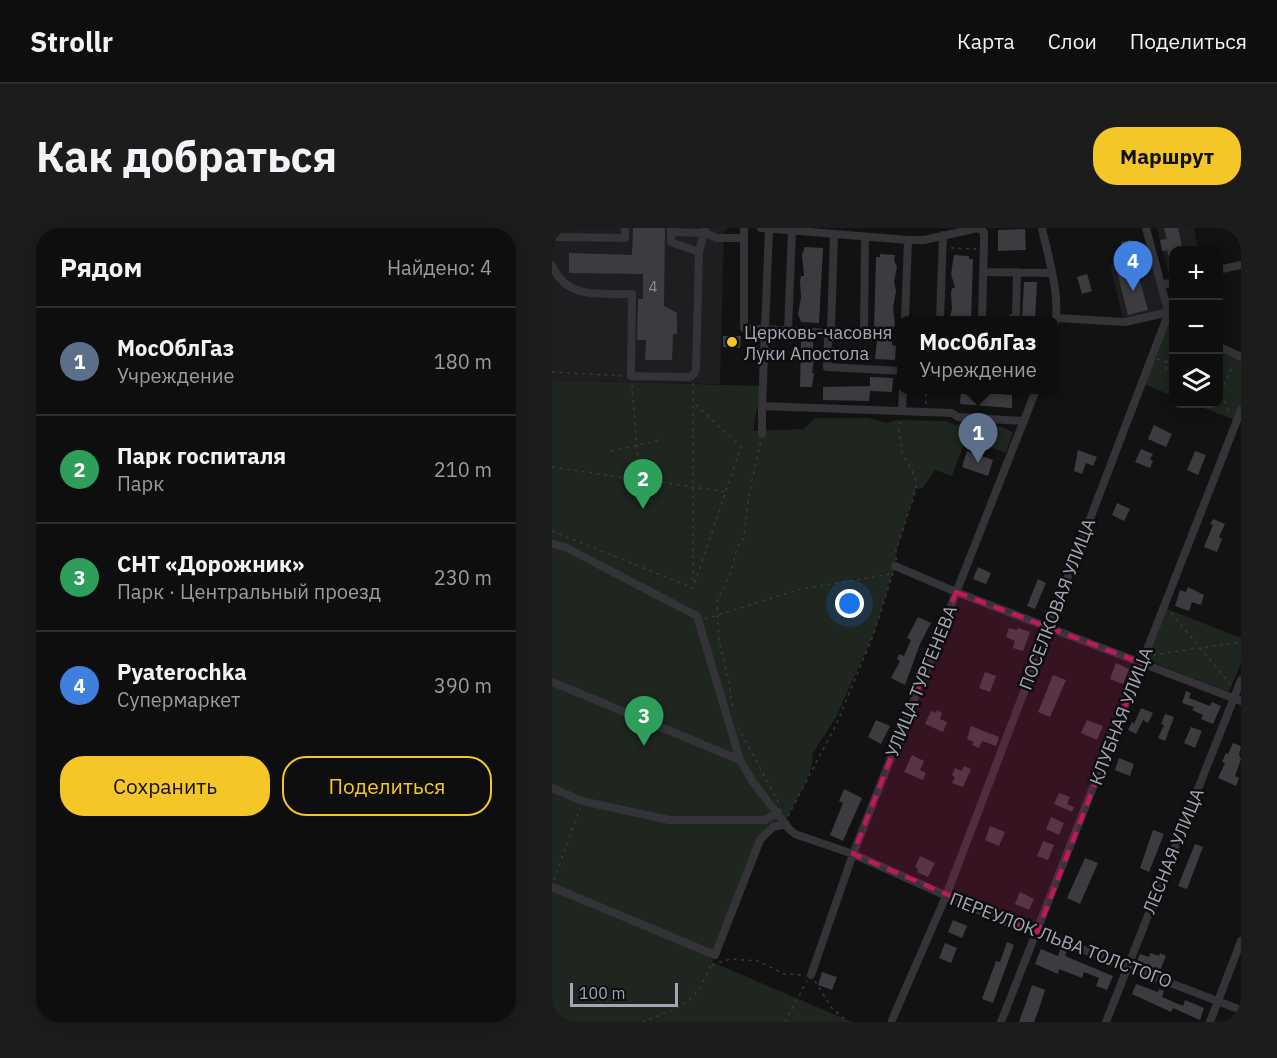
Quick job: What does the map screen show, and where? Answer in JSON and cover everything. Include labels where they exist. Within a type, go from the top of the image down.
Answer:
[{"type":"street","points":[[552,237],[625,238],[625,228]]},
{"type":"street","points":[[744,228],[744,328],[864,335],[865,238]]},
{"type":"street","points":[[761,228],[908,240],[978,228],[984,232],[982,316]]},
{"type":"street","points":[[1042,228],[1057,316]]},
{"type":"street","points":[[1146,228],[1169,308]]},
{"type":"street","points":[[762,434],[769,229]]},
{"type":"street","points":[[699,252],[671,242],[671,230],[705,230],[717,238],[744,238]]},
{"type":"street","points":[[552,265],[563,283],[574,290],[632,294],[631,376],[693,376],[696,369],[699,252],[705,230]]},
{"type":"street","points":[[788,331],[792,231]]},
{"type":"street","points":[[834,235],[827,368],[897,371]]},
{"type":"street","points":[[940,316],[943,235]]},
{"type":"street","points":[[905,316],[908,240]]},
{"type":"street","points":[[1223,269],[1241,265]]},
{"type":"street","points":[[983,272],[1051,273]]},
{"type":"street","points":[[1015,316],[1017,272]]},
{"type":"street","points":[[1161,285],[1169,283]]},
{"type":"street","points":[[1059,318],[1125,322],[1169,314]]},
{"type":"street","name":"ПОСЕЛКОВАЯ УЛИЦА","points":[[892,1020],[946,896],[1048,627],[1169,319]]},
{"type":"street","points":[[1223,348],[1241,357]]},
{"type":"street","points":[[902,411],[903,394]]},
{"type":"street","name":"УЛИЦА ТУРГЕНЕВА","points":[[812,975],[853,854],[1034,394]]},
{"type":"street","points":[[762,406],[952,413],[958,417],[1024,421]]},
{"type":"street","name":"КЛУБНАЯ УЛИЦА","points":[[1001,1022],[1241,410]]},
{"type":"street","points":[[552,544],[564,547],[697,616],[740,760],[753,782],[781,810],[785,823],[773,827],[760,840],[715,955],[552,886]]},
{"type":"street","points":[[894,570],[1143,660],[1237,700]]},
{"type":"street","name":"ЛЕСНАЯ УЛИЦА","points":[[1106,1022],[1237,700],[1241,680]]},
{"type":"street","points":[[552,682],[740,760]]},
{"type":"street","points":[[552,788],[582,801],[669,820],[765,820],[781,810]]},
{"type":"street","name":"ПЕРЕУЛОК ЛЬВА ТОЛСТОГО","points":[[785,823],[795,834],[853,854],[1007,923],[1128,966],[1241,1010]]},
{"type":"street","points":[[1210,1022],[1241,941]]},
{"type":"path","points":[[1157,359],[1169,363]]},
{"type":"path","points":[[1166,362],[1166,370],[1169,373]]},
{"type":"path","points":[[1223,391],[1233,367]]},
{"type":"path","points":[[552,372],[631,376],[639,473],[634,479]]},
{"type":"path","points":[[693,376],[693,588]]},
{"type":"path","points":[[925,412],[926,394]]},
{"type":"path","points":[[1223,396],[1234,426]]},
{"type":"path","points":[[693,402],[741,447],[693,588]]},
{"type":"path","points":[[785,823],[836,725],[873,636],[894,570],[896,551],[916,489],[915,476],[902,453],[899,430],[902,411]]},
{"type":"path","points":[[733,710],[719,641],[717,601],[731,572],[737,548],[744,538],[749,494],[762,434]]},
{"type":"path","points":[[611,451],[660,440]]},
{"type":"path","points":[[552,467],[634,479]]},
{"type":"path","points":[[639,473],[645,475],[647,480]]},
{"type":"path","points":[[634,479],[634,483],[640,486],[644,486],[647,480]]},
{"type":"path","points":[[647,480],[726,492]]},
{"type":"path","points":[[552,531],[693,588]]},
{"type":"path","points":[[698,621],[801,589],[894,570]]},
{"type":"path","points":[[1164,605],[1232,686]]},
{"type":"path","points":[[1143,660],[1241,642]]},
{"type":"path","points":[[734,720],[781,810],[785,823]]},
{"type":"path","points":[[552,886],[582,801]]},
{"type":"path","points":[[642,1022],[684,1006],[696,996],[715,955]]},
{"type":"path","points":[[711,965],[731,959],[758,961],[784,974],[812,975]]},
{"type":"path","points":[[785,1022],[812,975]]},
{"type":"path","points":[[812,975],[832,1008],[848,1022]]},
{"type":"highlighted area","points":[[956,592],[1142,663],[1037,933],[853,854]]},
{"type":"shaded area","points":[[552,228],[727,228],[724,231],[720,384],[552,380]]},
{"type":"shaded area","points":[[1157,228],[1194,228],[1197,246],[1169,246],[1168,272]]},
{"type":"shaded area","points":[[1151,256],[1164,309],[1123,318],[1110,265]]},
{"type":"shaded area","points":[[1169,318],[1169,394],[1144,384]]},
{"type":"shaded area","points":[[1223,353],[1241,360],[1241,405],[1235,420],[1204,408],[1223,408]]},
{"type":"shaded area","points":[[552,380],[761,386],[753,431],[804,429],[815,418],[868,418],[886,423],[897,420],[945,421],[956,425],[968,422],[1002,427],[1013,432],[1006,453],[966,439],[952,476],[935,470],[923,488],[916,489],[873,636],[835,719],[812,754],[807,780],[785,822],[773,827],[758,845],[712,962],[852,1022],[552,1022]]},
{"type":"shaded area","points":[[1167,609],[1241,638],[1241,663],[1229,692],[1147,660]]},
{"type":"building","points":[[633,228],[665,228],[664,306],[677,313],[677,334],[673,334],[672,360],[645,360],[646,340],[637,340],[638,299],[643,299],[643,274],[569,273],[569,253],[632,255]]},
{"type":"building","points":[[1164,228],[1178,228],[1182,246],[1169,246],[1169,258],[1167,250],[1162,251],[1160,240],[1167,239]]},
{"type":"building","points":[[1025,229],[1026,250],[998,251],[998,230]]},
{"type":"building","points":[[1131,240],[1135,256],[1133,256],[1148,310],[1128,315],[1116,268],[1126,266],[1121,242]]},
{"type":"building","points":[[805,247],[823,248],[819,323],[801,322],[798,314],[801,298],[800,281],[801,276],[804,276],[802,255]]},
{"type":"building","points":[[880,254],[895,255],[894,261],[897,266],[893,308],[895,325],[892,329],[892,345],[896,346],[895,360],[875,359],[878,332],[874,332],[876,257],[880,257]]},
{"type":"building","points":[[954,255],[969,256],[969,259],[973,259],[971,316],[950,316],[951,293],[952,288],[955,288],[951,274]]},
{"type":"building","points":[[1087,274],[1092,291],[1082,294],[1077,277]]},
{"type":"building","points":[[1024,282],[1037,282],[1035,316],[1022,316]]},
{"type":"building","name":"Церковь-часовня Луки Апостола","points":[[723,336],[741,336],[740,348],[723,347]]},
{"type":"building","points":[[801,341],[813,342],[813,350],[815,350],[812,387],[800,387]]},
{"type":"building","points":[[870,377],[893,378],[892,392],[870,391],[869,401],[823,400],[823,387],[870,386]]},
{"type":"building","points":[[961,394],[1012,395],[1012,408],[960,404]]},
{"type":"building","points":[[1154,425],[1172,434],[1166,447],[1148,439]]},
{"type":"building","points":[[1141,449],[1153,454],[1150,459],[1153,461],[1150,468],[1135,462]]},
{"type":"building","points":[[1078,450],[1097,457],[1093,466],[1086,463],[1082,474],[1074,471]]},
{"type":"building","points":[[967,451],[993,460],[988,476],[962,467]]},
{"type":"building","points":[[1195,451],[1206,455],[1198,475],[1187,470]]},
{"type":"building","points":[[1117,503],[1130,509],[1124,521],[1112,515]]},
{"type":"building","points":[[1213,519],[1225,524],[1219,537],[1222,539],[1217,552],[1204,547],[1213,525],[1210,524]]},
{"type":"building","points":[[978,567],[991,573],[986,584],[973,579]]},
{"type":"building","points":[[1038,579],[1046,583],[1035,609],[1027,606]]},
{"type":"building","points":[[1188,587],[1204,595],[1201,605],[1192,602],[1189,611],[1175,606],[1180,590],[1186,592]]},
{"type":"building","points":[[918,617],[931,623],[920,644],[905,685],[891,678],[900,661],[897,659],[899,654],[904,656],[911,640],[907,638]]},
{"type":"building","points":[[1009,628],[1030,632],[1023,651],[1013,648],[1015,641],[1006,637]]},
{"type":"building","points":[[1116,663],[1129,669],[1123,684],[1110,679]]},
{"type":"building","points":[[985,672],[996,676],[990,692],[979,688]]},
{"type":"building","points":[[1053,675],[1066,680],[1050,717],[1038,712]]},
{"type":"building","points":[[1186,691],[1191,693],[1189,698],[1210,706],[1212,702],[1221,706],[1213,724],[1201,719],[1203,715],[1192,710],[1194,707],[1182,703]]},
{"type":"building","points":[[1141,708],[1153,713],[1148,723],[1143,720],[1136,734],[1128,730],[1132,722],[1134,724]]},
{"type":"building","points":[[937,710],[942,713],[940,719],[947,722],[943,732],[925,724],[931,711],[936,713]]},
{"type":"building","points":[[1165,714],[1174,717],[1165,741],[1158,738],[1164,725],[1161,724]]},
{"type":"building","points":[[876,720],[890,726],[881,744],[868,737]]},
{"type":"building","points":[[1087,720],[1103,726],[1097,740],[1081,733]]},
{"type":"building","points":[[971,726],[999,737],[996,746],[982,741],[979,748],[972,745],[974,742],[967,739]]},
{"type":"building","points":[[1191,727],[1202,731],[1195,748],[1184,743]]},
{"type":"building","points":[[1233,743],[1241,746],[1239,755],[1241,759],[1235,776],[1239,778],[1236,786],[1218,778],[1225,763],[1222,762]]},
{"type":"building","points":[[912,755],[924,761],[920,770],[926,773],[923,780],[904,772]]},
{"type":"building","points":[[1119,758],[1134,764],[1130,776],[1115,770]]},
{"type":"building","points":[[964,766],[971,769],[963,787],[952,783],[955,777],[952,775],[955,768],[962,771]]},
{"type":"building","points":[[844,789],[862,798],[843,841],[830,835],[843,803],[839,801]]},
{"type":"building","points":[[1059,793],[1070,797],[1067,804],[1074,807],[1072,812],[1054,804]]},
{"type":"building","points":[[1051,817],[1064,823],[1059,835],[1046,829]]},
{"type":"building","points":[[990,826],[1005,832],[999,846],[985,840]]},
{"type":"building","points":[[1153,830],[1164,834],[1149,872],[1140,868]]},
{"type":"building","points":[[1043,841],[1054,845],[1048,860],[1037,856]]},
{"type":"building","points":[[1195,844],[1203,847],[1187,889],[1178,886]]},
{"type":"building","points":[[920,856],[935,863],[928,877],[917,872],[918,868],[915,867]]},
{"type":"building","points":[[1085,858],[1098,863],[1080,904],[1067,898]]},
{"type":"building","points":[[1020,892],[1034,899],[1029,910],[1015,904]]},
{"type":"building","points":[[953,920],[967,926],[962,938],[948,932]]},
{"type":"building","points":[[1007,942],[1014,945],[993,1003],[982,999],[996,961],[1000,962]]},
{"type":"building","points":[[945,943],[957,948],[951,963],[939,958]]},
{"type":"building","points":[[1061,948],[1067,950],[1065,956],[1113,976],[1107,990],[1096,986],[1099,978],[1084,972],[1082,978],[1059,969],[1058,974],[1035,964],[1041,949],[1058,956]]},
{"type":"building","points":[[1150,953],[1159,956],[1160,953],[1166,956],[1160,971],[1145,967],[1146,965],[1137,961],[1140,954],[1149,957]]},
{"type":"building","points":[[822,972],[837,977],[832,990],[818,985]]},
{"type":"building","points":[[1136,984],[1158,992],[1159,989],[1164,991],[1162,997],[1183,1006],[1185,1000],[1204,1008],[1200,1020],[1173,1008],[1171,1012],[1132,994]]},
{"type":"building","points":[[1032,985],[1045,990],[1038,1012],[1034,1022],[1019,1022]]},
{"type":"place","name":"Pyaterochka","points":[[1133,291]]},
{"type":"place","name":"Церковь-часовня Луки Апостола","points":[[732,342]]},
{"type":"place","name":"МосОблГаз","points":[[978,463]]},
{"type":"place","name":"Парк госпиталя","points":[[643,509]]},
{"type":"place","name":"СНТ «Дорожник»","points":[[644,746]]}]
